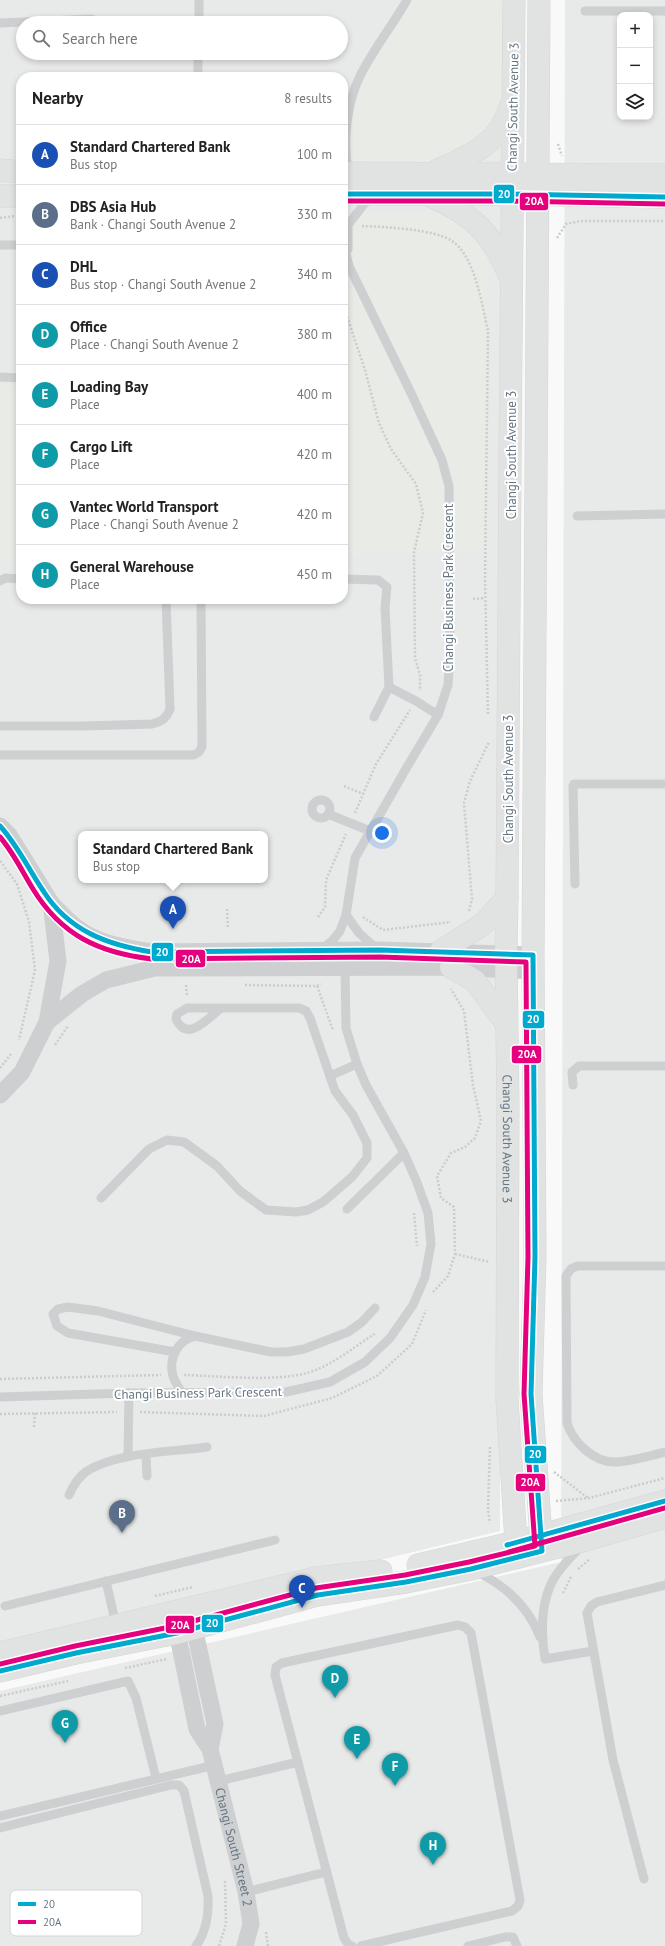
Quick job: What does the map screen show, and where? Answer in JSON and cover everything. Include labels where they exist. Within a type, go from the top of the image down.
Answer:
[{"type":"street","name":"Changi South Avenue 3","points":[[514,0],[506,1023],[508,1104],[507,1399],[517,1550]]},
{"type":"street","name":"Changi South Avenue 3","points":[[539,0],[536,195],[533,963],[535,1257],[531,1394],[542,1543]]},
{"type":"street","points":[[348,184],[434,172],[467,157],[494,137],[507,120],[513,94]]},
{"type":"street","points":[[0,170],[16,172]]},
{"type":"street","points":[[434,172],[512,184],[536,195],[665,197]]},
{"type":"street","points":[[348,184],[375,196],[426,194],[512,184],[537,173],[665,175]]},
{"type":"street","points":[[426,194],[449,204],[476,222],[491,238],[502,257],[512,283]]},
{"type":"street","points":[[0,196],[16,196]]},
{"type":"street","points":[[0,826],[24,859],[51,903],[82,931],[98,940],[123,948],[152,952],[380,950],[448,969],[475,981],[506,1023]]},
{"type":"street","points":[[448,969],[482,925],[507,898]]},
{"type":"street","points":[[0,1095],[22,1072],[47,1022],[58,961],[51,903]]},
{"type":"street","points":[[47,1022],[82,994],[106,980],[155,968],[345,976],[448,969],[506,962],[533,963]]},
{"type":"street","points":[[0,1670],[76,1653],[316,1578],[399,1569],[517,1550],[542,1543],[665,1501]]},
{"type":"street","points":[[542,1543],[586,1540],[665,1517]]},
{"type":"street","points":[[0,1653],[116,1625],[184,1620],[318,1595],[406,1582],[471,1569],[517,1550]]},
{"type":"street","name":"Changi South Street 2","points":[[184,1620],[197,1729],[212,1757],[246,1892],[251,1924],[245,1946]]},
{"type":"lane","points":[[199,0],[199,16]]},
{"type":"lane","points":[[348,121],[350,103],[360,76],[407,0]]},
{"type":"lane","points":[[585,11],[665,11]]},
{"type":"lane","points":[[0,23],[16,23]]},
{"type":"lane","points":[[198,60],[198,72]]},
{"type":"lane","points":[[348,225],[364,204],[375,196]]},
{"type":"lane","points":[[0,245],[16,245]]},
{"type":"lane","name":"Changi Business Park Crescent","points":[[320,950],[333,940],[340,931],[346,915],[355,858],[438,715],[448,685],[450,654],[449,486],[442,460],[348,262]]},
{"type":"lane","points":[[0,377],[16,378]]},
{"type":"lane","points":[[577,516],[665,514]]},
{"type":"lane","points":[[0,581],[5,578],[16,579]]},
{"type":"lane","points":[[348,580],[378,580],[387,587],[385,608],[389,687],[374,717]]},
{"type":"lane","points":[[0,726],[85,726],[152,724],[161,722],[166,718],[170,709],[166,604]]},
{"type":"lane","points":[[0,756],[194,755],[199,752],[202,747],[201,604]]},
{"type":"lane","points":[[389,687],[416,700],[438,715]]},
{"type":"lane","points":[[575,884],[574,784],[665,784]]},
{"type":"lane","points":[[328,814],[370,831]]},
{"type":"lane","points":[[346,915],[359,933],[380,950]]},
{"type":"lane","name":"Changi Business Park Crescent","points":[[0,1397],[130,1393],[286,1392],[330,1382],[365,1362],[390,1338],[412,1305],[425,1277],[430,1244],[428,1213],[404,1153],[366,1085],[357,1064],[346,1028],[345,976]]},
{"type":"lane","points":[[101,1198],[149,1149],[167,1140],[184,1142],[217,1166],[240,1191],[266,1210],[296,1212],[313,1207],[323,1202],[352,1176],[367,1158],[368,1142],[353,1115],[335,1091],[310,1018],[306,1011],[299,1008],[220,1009]]},
{"type":"lane","points":[[330,1076],[357,1064]]},
{"type":"lane","points":[[573,1085],[572,1072],[574,1068],[579,1066],[665,1066]]},
{"type":"lane","points":[[347,1209],[404,1153]]},
{"type":"lane","points":[[665,1266],[577,1266],[571,1269],[566,1276],[567,1423],[570,1432],[588,1452],[614,1462],[665,1452]]},
{"type":"lane","points":[[175,1352],[68,1333],[57,1326],[53,1314],[58,1309],[64,1307],[98,1311],[195,1336],[272,1352],[287,1352],[304,1349],[348,1332],[362,1322],[375,1308]]},
{"type":"lane","points":[[182,1393],[173,1375],[175,1352],[182,1341],[195,1336]]},
{"type":"lane","points":[[128,1456],[130,1393]]},
{"type":"lane","points":[[69,1495],[75,1482],[87,1471],[128,1456],[207,1448]]},
{"type":"lane","points":[[146,1455],[147,1476]]},
{"type":"lane","points":[[5,1606],[276,1540]]},
{"type":"lane","points":[[586,1540],[553,1579],[548,1591],[542,1624],[542,1642],[545,1659],[593,1651]]},
{"type":"lane","points":[[471,1569],[498,1584],[519,1601],[536,1627],[542,1642]]},
{"type":"lane","points":[[106,1581],[116,1625]]},
{"type":"lane","points":[[644,1879],[613,1760],[587,1613],[591,1606],[597,1602],[665,1585]]},
{"type":"lane","points":[[352,1946],[348,1944],[344,1938],[326,1872],[275,1675],[276,1667],[282,1663],[458,1625],[465,1627],[470,1633],[520,1900],[518,1906],[512,1911],[360,1946]]},
{"type":"lane","points":[[0,1711],[128,1681],[136,1698],[156,1778]]},
{"type":"lane","points":[[0,1816],[156,1778],[212,1757]]},
{"type":"lane","points":[[219,1781],[298,1762]]},
{"type":"lane","points":[[0,1828],[171,1785],[179,1785],[184,1791],[208,1896],[209,1911],[201,1939],[196,1946]]},
{"type":"lane","points":[[246,1892],[326,1872]]},
{"type":"lane","points":[[468,1946],[505,1937],[513,1938],[517,1946]]},
{"type":"path","points":[[0,218],[16,216]]},
{"type":"path","points":[[348,225],[390,227],[440,235],[453,241],[463,252],[472,270],[480,293],[488,331],[485,598],[489,718]]},
{"type":"path","points":[[473,599],[485,598]]},
{"type":"path","points":[[463,914],[470,911],[472,899],[464,803],[470,781],[479,768],[490,741]]},
{"type":"path","points":[[344,786],[363,794]]},
{"type":"path","points":[[0,861],[17,884],[29,922],[35,970],[17,1048]]},
{"type":"path","points":[[227,909],[228,929]]},
{"type":"path","points":[[362,916],[383,930],[450,922],[457,918]]},
{"type":"path","points":[[432,1292],[448,1276],[455,1254],[454,1207],[441,1198],[437,1176],[452,1153],[465,1147],[475,1138],[481,1121],[474,1086],[464,1011],[448,969]]},
{"type":"path","points":[[240,985],[317,986],[345,976]]},
{"type":"path","points":[[178,985],[193,985]]},
{"type":"path","points":[[186,985],[187,999]]},
{"type":"path","points":[[317,986],[333,1031]]},
{"type":"path","points":[[53,1048],[73,1022]]},
{"type":"path","points":[[0,1068],[13,1053]]},
{"type":"path","points":[[413,1208],[418,1254]]},
{"type":"path","points":[[455,1254],[490,1262]]},
{"type":"path","points":[[0,1414],[129,1412],[264,1416],[332,1398],[376,1376],[412,1344],[427,1307]]},
{"type":"path","points":[[0,1379],[173,1375],[286,1377],[308,1373],[322,1367],[378,1332]]},
{"type":"path","points":[[34,1427],[35,1413]]},
{"type":"path","points":[[551,1469],[589,1498]]},
{"type":"path","points":[[558,1502],[589,1498],[665,1478]]},
{"type":"path","points":[[219,1946],[226,1924]]},
{"type":"shaded area","points":[[0,0],[502,0],[500,1531],[0,1652]]},
{"type":"shaded area","points":[[407,0],[514,0],[507,119],[433,172],[348,163],[348,127],[361,77]]},
{"type":"shaded area","points":[[565,0],[665,0],[665,1946],[0,1946],[0,1691],[561,1562]]},
{"type":"shaded area","points":[[348,212],[452,213],[486,255],[490,552],[348,555]]},
{"type":"shaded area","points":[[0,386],[16,386],[16,560],[0,560]]},
{"type":"transit line","name":"20","points":[[348,194],[511,194],[665,197]]},
{"type":"transit line","name":"20A","points":[[348,201],[511,201],[665,204]]},
{"type":"transit line","name":"20","points":[[0,826],[18,850],[44,892],[65,917],[91,934],[105,940],[136,949],[152,952],[380,950],[533,955],[535,1257],[531,1394],[542,1551],[471,1569],[406,1582],[318,1595],[177,1633],[76,1653],[0,1671]]},
{"type":"transit line","name":"20A","points":[[0,837],[44,905],[56,918],[69,930],[83,939],[115,952],[152,959],[380,957],[526,962],[528,1257],[524,1394],[535,1546],[469,1562],[405,1575],[316,1588],[175,1626],[75,1646],[0,1664]]},
{"type":"transit line","name":"20","points":[[507,1545],[665,1501]]},
{"type":"transit line","name":"20A","points":[[509,1552],[665,1508]]},
{"type":"place","name":"Standard Chartered Bank","points":[[173,929]]},
{"type":"place","name":"DBS Asia Hub","points":[[122,1533]]},
{"type":"place","name":"DHL","points":[[302,1608]]},
{"type":"place","name":"Office","points":[[335,1698]]},
{"type":"place","name":"Vantec World Transport","points":[[65,1743]]},
{"type":"place","name":"Loading Bay","points":[[357,1759]]},
{"type":"place","name":"Cargo Lift","points":[[395,1786]]},
{"type":"place","name":"General Warehouse","points":[[433,1865]]}]
